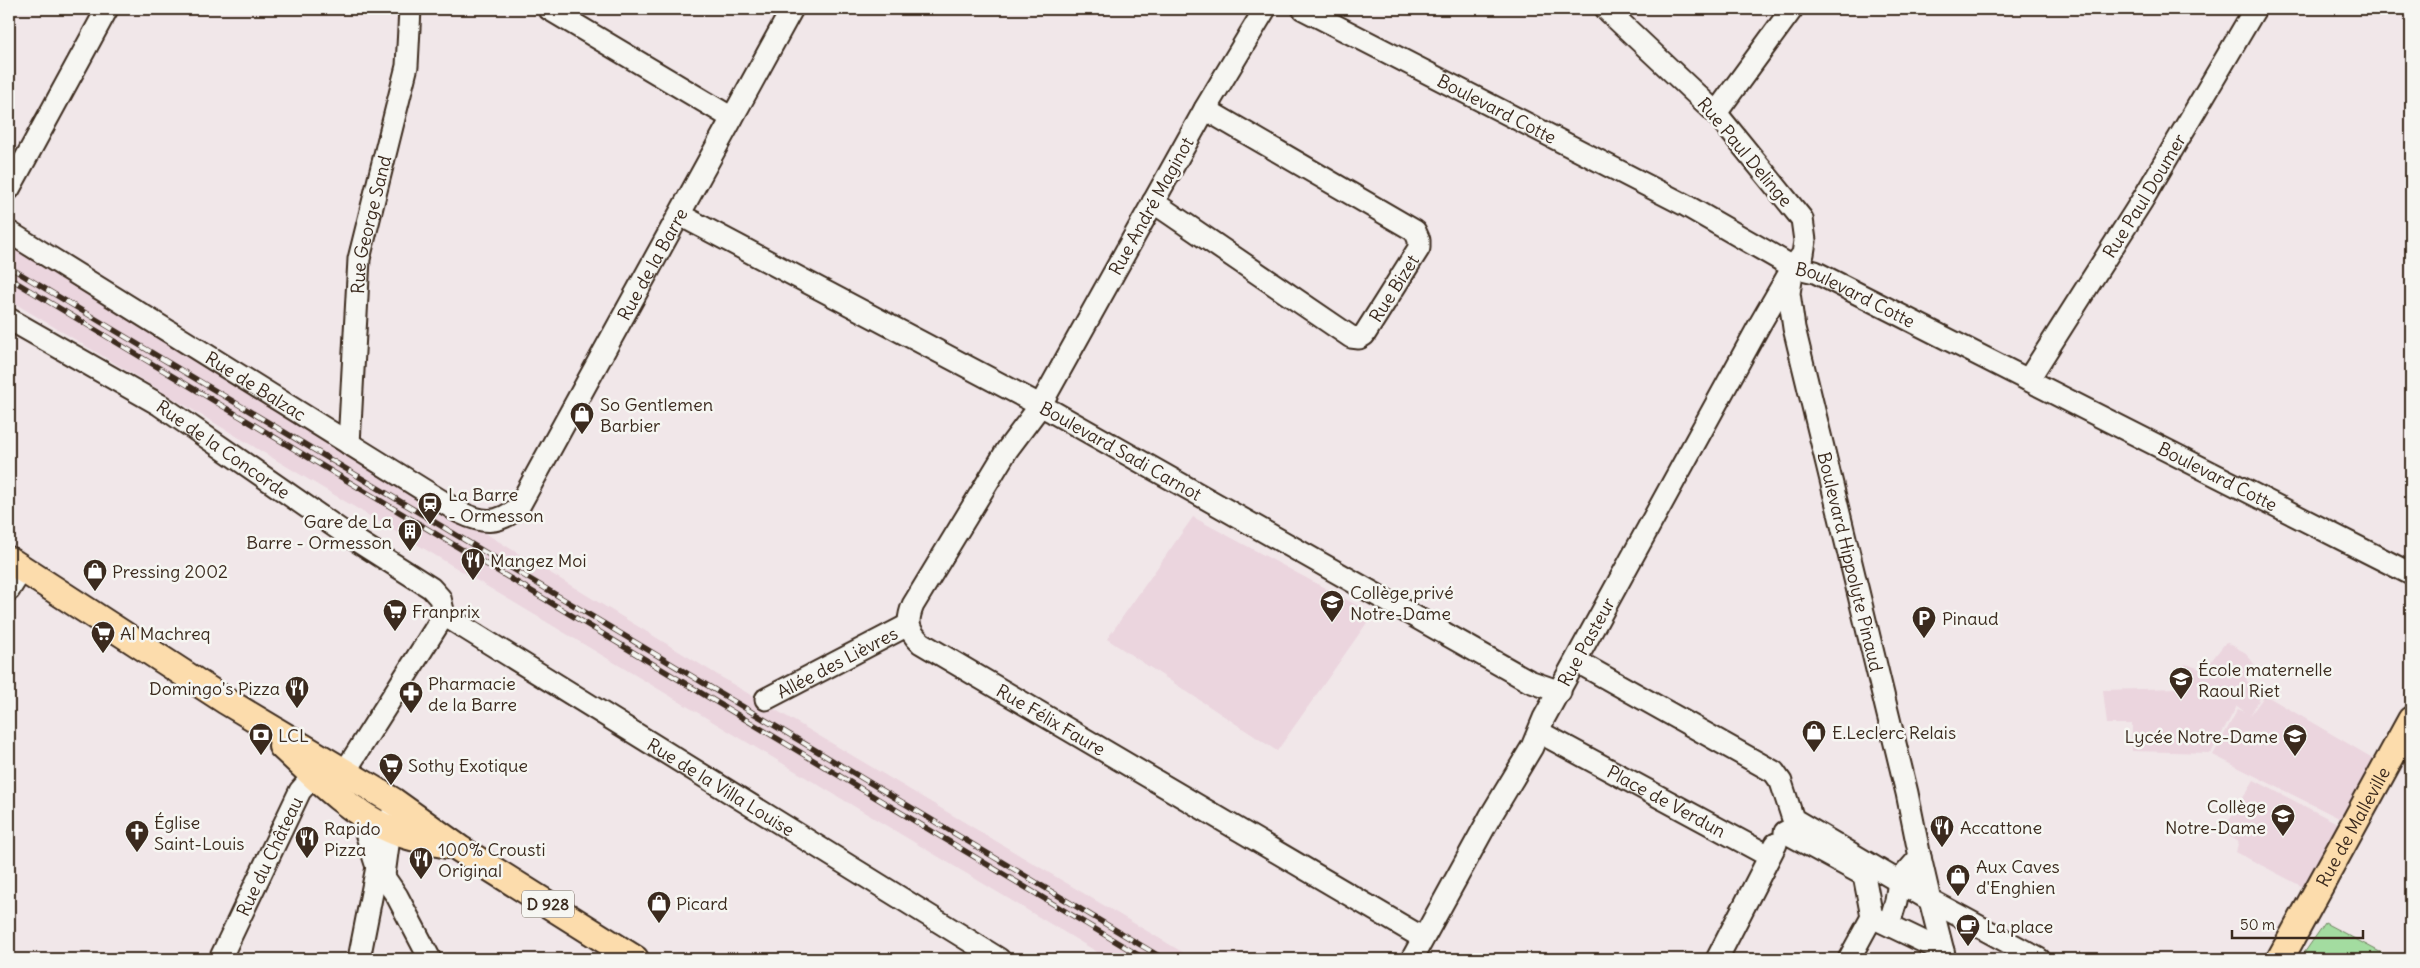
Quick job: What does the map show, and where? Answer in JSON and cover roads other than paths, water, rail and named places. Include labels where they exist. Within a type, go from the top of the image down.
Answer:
[{"type":"main road","name":"D 928","points":[[13,573],[70,599],[329,769],[394,801],[460,849],[635,959]]},
{"type":"main road","name":"Rue de Malleville","points":[[2280,959],[2411,720]]},
{"type":"main road","name":"D 928","points":[[329,769],[332,793],[393,836],[460,849]]},
{"type":"street","points":[[9,189],[107,9]]},
{"type":"street","name":"Rue George Sand","points":[[349,444],[359,259],[407,66],[410,9]]},
{"type":"street","points":[[549,9],[732,118]]},
{"type":"street","name":"Rue de la Barre","points":[[510,515],[518,508],[542,466],[792,9]]},
{"type":"street","name":"Rue André Maginot","points":[[1040,406],[1205,109],[1265,9]]},
{"type":"street","name":"Boulevard Cotte","points":[[1303,9],[1684,205],[1793,267],[1815,272],[2411,574]]},
{"type":"street","name":"Rue Paul Delinge","points":[[1606,9],[1716,113],[1802,219],[1805,241],[1803,254],[1793,267]]},
{"type":"street","points":[[1716,113],[1792,9]]},
{"type":"street","name":"Rue Paul Doumer","points":[[2028,380],[2143,199],[2255,9]]},
{"type":"street","name":"Rue Bizet","points":[[1153,202],[1351,337],[1358,338],[1364,335],[1418,248],[1419,240],[1415,232],[1205,109]]},
{"type":"street","name":"Boulevard Sadi Carnot","points":[[680,215],[1040,406],[1529,681],[1560,692]]},
{"type":"street","name":"Rue de Balzac","points":[[9,232],[459,512],[476,520],[499,520],[510,515]]},
{"type":"street","name":"Rue Pasteur","points":[[1412,959],[1539,732],[1760,324],[1793,267]]},
{"type":"street","name":"Boulevard Hippolyte Pinaud","points":[[1793,267],[1789,293],[1794,328],[1908,793],[1920,857],[1942,950]]},
{"type":"street","name":"Rue de la Concorde","points":[[9,319],[160,405],[343,532],[426,584],[440,598],[444,615]]},
{"type":"street","points":[[1760,324],[1777,322],[1794,328]]},
{"type":"street","points":[[908,625],[908,616],[918,597],[1007,450],[1040,406]]},
{"type":"street","name":"Rue du Château","points":[[220,959],[300,791],[329,769],[444,615]]},
{"type":"street","name":"Rue de la Villa Louise","points":[[444,615],[999,959]]},
{"type":"street","name":"Allée des Lièvres","points":[[766,699],[908,625]]},
{"type":"street","name":"Rue Félix Faure","points":[[908,625],[913,635],[921,643],[1423,938]]},
{"type":"street","points":[[1576,662],[1774,772],[1781,782],[1789,826],[1769,856],[1717,959]]},
{"type":"street","name":"Place de Verdun","points":[[1539,732],[1769,856]]},
{"type":"street","points":[[359,959],[380,871],[393,836],[394,801]]},
{"type":"street","points":[[358,811],[380,871],[430,959]]},
{"type":"street","points":[[1789,826],[1868,870],[1899,881],[1930,900],[2039,959]]},
{"type":"street","points":[[1849,959],[1880,920],[1899,881],[1920,857]]},
{"type":"street","points":[[1868,870],[1880,920]]},
{"type":"street","points":[[1880,920],[1942,950],[1950,929],[1968,921]]},
{"type":"railway","points":[[9,267],[1164,959]]},
{"type":"railway","points":[[9,278],[1145,959]]},
{"type":"place","name":"So Gentlemen Barbier","points":[[582,435]]},
{"type":"place","name":"La Barre - Ormesson","points":[[430,525]]},
{"type":"place","name":"Gare de La Barre - Ormesson","points":[[410,552]]},
{"type":"place","name":"Mangez Moi","points":[[473,581]]},
{"type":"place","name":"Pressing 2002","points":[[95,592]]},
{"type":"place","name":"Collège privé Notre-Dame","points":[[1332,623]]},
{"type":"place","name":"Franprix","points":[[395,632]]},
{"type":"place","name":"Pinaud","points":[[1924,639]]},
{"type":"place","name":"Al Machreq","points":[[103,654]]},
{"type":"place","name":"École maternelle Raoul Riet","points":[[2181,700]]},
{"type":"place","name":"Domingo's Pizza","points":[[297,709]]},
{"type":"place","name":"Pharmacie de la Barre","points":[[411,714]]},
{"type":"place","name":"E.Leclerc Relais","points":[[1814,753]]},
{"type":"place","name":"LCL","points":[[261,756]]},
{"type":"place","name":"Lycée Notre-Dame","points":[[2295,757]]},
{"type":"place","name":"Sothy Exotique","points":[[391,786]]},
{"type":"place","name":"Collège Notre-Dame","points":[[2283,837]]},
{"type":"place","name":"Accattone","points":[[1942,848]]},
{"type":"place","name":"Église Saint-Louis","points":[[137,853]]},
{"type":"place","name":"Rapido Pizza","points":[[307,859]]},
{"type":"place","name":"100% Crousti Original","points":[[421,880]]},
{"type":"place","name":"Aux Caves d'Enghien","points":[[1958,897]]},
{"type":"place","name":"Picard","points":[[659,924]]},
{"type":"place","name":"La place","points":[[1968,947]]}]
